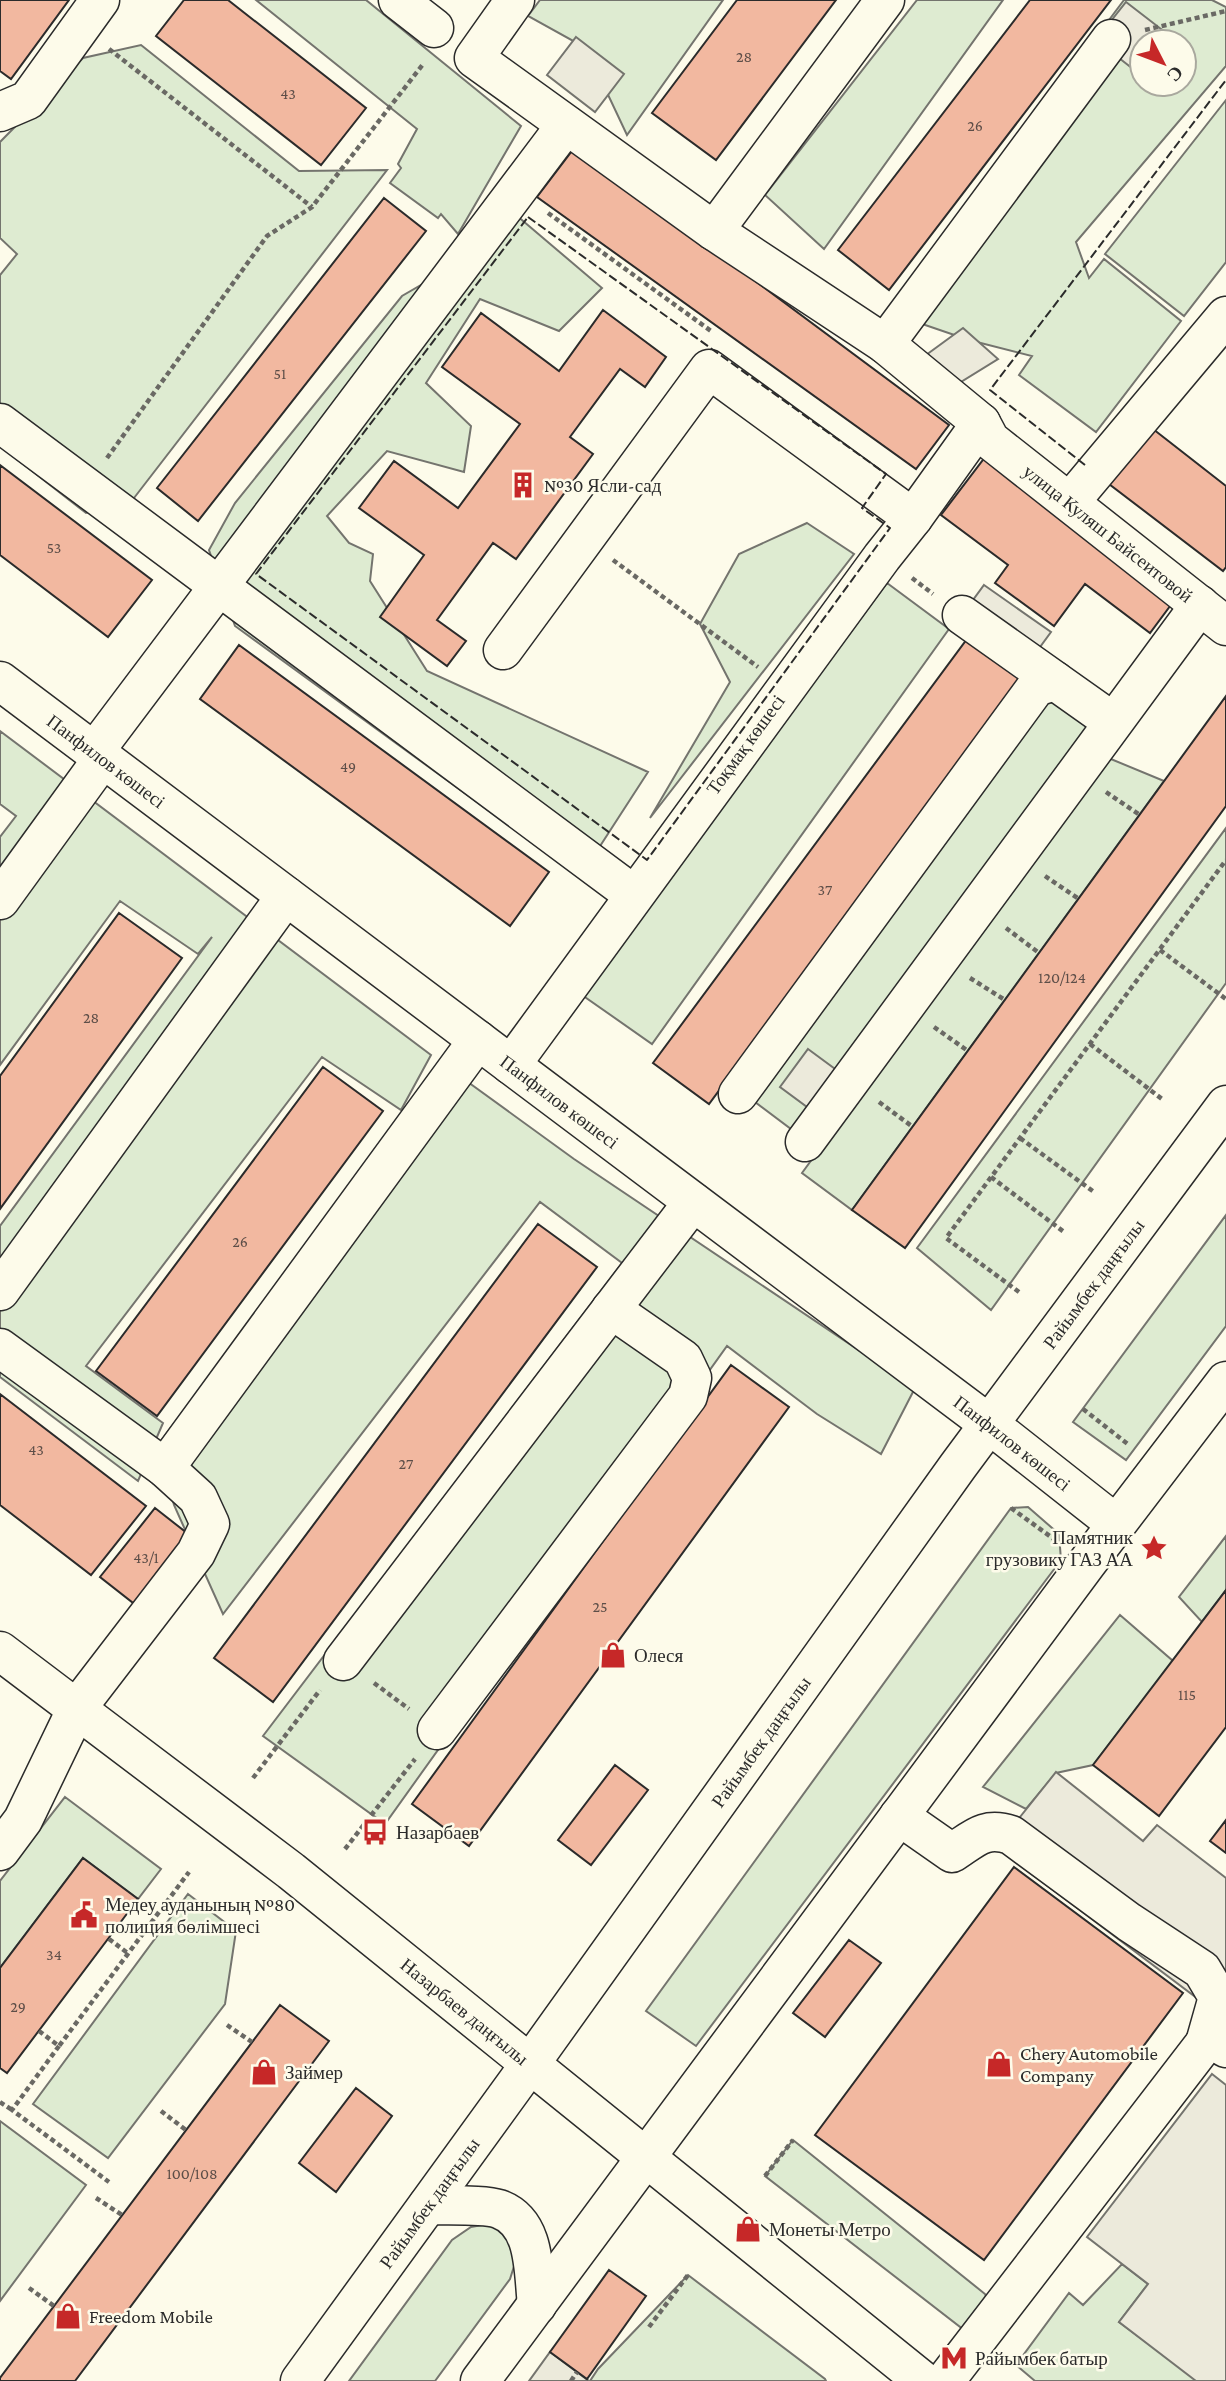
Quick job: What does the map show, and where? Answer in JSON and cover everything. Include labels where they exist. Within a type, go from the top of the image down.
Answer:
[{"type":"main road","points":[[398,0],[431,43]]},
{"type":"main road","name":"улица Куляш Байсеитовой","points":[[515,0],[474,58],[714,231],[885,344],[1070,502],[1213,616]]},
{"type":"main road","points":[[714,231],[885,0]]},
{"type":"main road","points":[[0,112],[28,100],[90,14]]},
{"type":"main road","points":[[885,344],[1111,39]]},
{"type":"main road","points":[[0,900],[219,586],[566,125]]},
{"type":"main road","points":[[1070,502],[1226,316]]},
{"type":"main road","points":[[503,650],[709,369],[913,518]]},
{"type":"main road","points":[[0,423],[634,895]]},
{"type":"main road","name":"Тоқмақ көшесі","points":[[511,1065],[882,557],[986,432]]},
{"type":"main road","points":[[962,615],[1113,722]]},
{"type":"main road","points":[[805,1142],[1113,722],[1213,616]]},
{"type":"main road","name":"Панфилов көшесі","points":[[0,681],[989,1424],[1116,1524]]},
{"type":"main road","points":[[738,1094],[1035,687],[1055,681]]},
{"type":"main road","points":[[0,1291],[286,896]]},
{"type":"main road","points":[[165,1468],[478,1040]]},
{"type":"main road","name":"Райымбек даңғылы","points":[[300,2381],[989,1424],[1226,1105]]},
{"type":"main road","points":[[343,1661],[692,1202]]},
{"type":"main road","points":[[437,1730],[688,1396],[692,1378],[683,1359],[611,1309]]},
{"type":"main road","points":[[0,1348],[165,1468],[198,1497],[210,1524],[196,1553],[77,1708],[23,1821],[0,1851]]},
{"type":"main road","points":[[480,2381],[1116,1524],[1226,1381]]},
{"type":"main road","name":"Назарбаев даңғылы","points":[[0,1651],[291,1871],[923,2381]]},
{"type":"main road","points":[[899,1816],[952,1853],[981,1834],[996,1830],[1011,1835],[1129,1922],[1202,1970],[1217,1997],[1215,2046],[945,2381]]},
{"type":"main road","points":[[428,2205],[497,2208],[513,2216],[523,2229],[531,2248],[537,2305]]},
{"type":"path","points":[[1111,39],[1226,11]]},
{"type":"path","points":[[90,14],[312,207]]},
{"type":"path","points":[[86,487],[268,236],[312,207],[431,43]]},
{"type":"path","points":[[584,539],[786,688]]},
{"type":"path","points":[[882,557],[962,615]]},
{"type":"path","points":[[1019,1292],[946,1238],[1226,860]]},
{"type":"path","points":[[1160,950],[1226,999]]},
{"type":"path","points":[[1090,1044],[1162,1099]]},
{"type":"path","points":[[1020,1138],[1094,1192]]},
{"type":"path","points":[[991,1177],[1064,1232]]},
{"type":"path","points":[[1083,1409],[1135,1449]]},
{"type":"path","points":[[1011,1508],[1060,1544]]},
{"type":"path","points":[[253,1778],[343,1661],[437,1730],[345,1849]]},
{"type":"path","points":[[12,2110],[189,1872]]},
{"type":"path","points":[[108,1939],[128,1954]]},
{"type":"path","points":[[227,2025],[252,2042]]},
{"type":"path","points":[[39,2031],[60,2046]]},
{"type":"path","points":[[0,2102],[109,2182]]},
{"type":"path","points":[[162,2111],[186,2130]]},
{"type":"path","points":[[765,2176],[793,2140]]},
{"type":"path","points":[[96,2198],[122,2215]]},
{"type":"path","points":[[649,2327],[688,2276]]},
{"type":"path","points":[[29,2288],[54,2305]]},
{"type":"path","points":[[571,2381],[577,2372]]},
{"type":"green space","points":[[256,0],[366,0],[521,126],[458,234],[441,214],[438,218],[390,183],[401,168],[398,164],[417,129]]},
{"type":"green space","points":[[540,0],[723,0],[627,135],[586,48],[528,16]]},
{"type":"green space","points":[[917,0],[1003,0],[824,249],[765,195]]},
{"type":"green space","points":[[1124,0],[1212,0],[1226,7],[1226,66],[1076,242],[1089,278],[1104,259],[1181,321],[1096,432],[1019,375],[1032,356],[969,340],[890,313]]},
{"type":"green space","points":[[141,45],[299,171],[387,170],[134,498],[86,513],[0,446],[0,275],[17,254],[0,238],[0,142],[83,58]]},
{"type":"green space","points":[[1226,100],[1226,262],[1184,316],[1105,254]]},
{"type":"green space","points":[[516,215],[602,288],[559,331],[480,299],[426,383],[471,426],[464,472],[387,451],[327,516],[349,543],[373,554],[370,581],[427,671],[648,772],[580,877],[235,626],[209,550],[235,503],[402,296],[497,241]]},
{"type":"green space","points":[[807,523],[854,554],[650,818],[730,682],[700,624],[739,554]]},
{"type":"green space","points":[[887,583],[949,629],[652,1044],[582,995]]},
{"type":"green space","points":[[1051,697],[1092,727],[795,1132],[751,1099]]},
{"type":"green space","points":[[0,731],[431,1055],[401,1110],[322,1057],[86,1366],[163,1423],[138,1481],[0,1377],[0,1226],[212,937],[198,954],[120,901],[0,1065],[0,837],[16,816],[0,804]]},
{"type":"green space","points":[[1106,757],[1164,781],[852,1210],[802,1173]]},
{"type":"green space","points":[[1226,828],[1226,983],[991,1310],[917,1248]]},
{"type":"green space","points":[[443,1064],[574,1159],[915,1388],[881,1454],[817,1414],[727,1346],[385,1824],[263,1736],[622,1263],[540,1202],[223,1614],[174,1505],[158,1445]]},
{"type":"green space","points":[[1226,1215],[1226,1326],[1126,1460],[1073,1422]]},
{"type":"green space","points":[[1028,1507],[1059,1534],[1061,1560],[696,2046],[646,2011],[1011,1508]]},
{"type":"green space","points":[[1226,1536],[1226,1590],[1202,1622],[1179,1597]]},
{"type":"green space","points":[[1120,1615],[1173,1661],[1093,1765],[1056,1773],[1026,1809],[983,1787]]},
{"type":"green space","points":[[65,1797],[161,1869],[138,1899],[83,1858],[0,1968],[0,1881]]},
{"type":"green space","points":[[188,1894],[236,1931],[225,2004],[108,2158],[33,2104]]},
{"type":"green space","points":[[0,2121],[86,2185],[0,2301]]},
{"type":"green space","points":[[793,2140],[985,2294],[994,2319],[977,2340],[765,2176]]},
{"type":"green space","points":[[488,2224],[504,2231],[516,2260],[510,2279],[435,2381],[349,2381],[452,2240],[471,2227]]},
{"type":"green space","points":[[1122,2264],[1148,2284],[1119,2322],[1199,2381],[1035,2381],[1016,2365],[1069,2293],[1083,2305]]},
{"type":"green space","points":[[688,2275],[826,2381],[590,2381],[598,2369]]},
{"type":"shaded area","points":[[1126,2],[1160,28],[1128,28],[1128,65],[1096,40]]},
{"type":"shaded area","points":[[576,37],[624,74],[595,112],[547,75]]},
{"type":"shaded area","points":[[963,328],[998,359],[943,393],[911,366]]},
{"type":"shaded area","points":[[984,585],[1051,632],[1029,662],[962,615]]},
{"type":"shaded area","points":[[808,1049],[850,1080],[822,1118],[780,1087]]},
{"type":"shaded area","points":[[1056,1772],[1143,1841],[1157,1825],[1226,1878],[1226,2020],[996,1847]]},
{"type":"shaded area","points":[[1212,2074],[1226,2085],[1226,2381],[1196,2381],[1119,2322],[1148,2284],[1087,2237]]},
{"type":"shaded area","points":[[550,2352],[589,2381],[529,2381]]},
{"type":"building","points":[[0,0],[69,0],[11,79],[0,71]]},
{"type":"building","points":[[184,0],[228,0],[366,108],[321,165],[156,36]]},
{"type":"building","points":[[737,0],[836,0],[716,160],[652,113]]},
{"type":"building","points":[[1030,0],[1111,0],[889,290],[838,250]]},
{"type":"building","points":[[575,147],[949,425],[916,469],[537,197]]},
{"type":"building","points":[[384,198],[426,231],[198,521],[157,488]]},
{"type":"building","name":"№30 Ясли-сад","points":[[603,310],[666,357],[645,387],[620,369],[570,437],[593,454],[516,559],[493,543],[437,620],[466,641],[447,666],[380,617],[424,555],[359,508],[394,461],[458,508],[520,424],[442,367],[481,313],[559,371]]},
{"type":"building","points":[[1153,429],[1226,486],[1226,567],[1223,571],[1109,484]]},
{"type":"building","points":[[989,452],[1179,594],[1150,633],[1085,584],[1054,626],[995,583],[1008,565],[941,515]]},
{"type":"building","points":[[0,465],[152,580],[108,637],[0,555]]},
{"type":"building","points":[[970,635],[1025,676],[709,1104],[653,1063]]},
{"type":"building","points":[[239,645],[549,872],[510,926],[200,699]]},
{"type":"building","points":[[1226,696],[1226,806],[905,1248],[852,1210]]},
{"type":"building","points":[[119,913],[182,958],[0,1209],[0,1076]]},
{"type":"building","points":[[323,1067],[383,1111],[157,1416],[96,1371]]},
{"type":"building","points":[[538,1224],[597,1267],[273,1702],[214,1658]]},
{"type":"building","points":[[731,1365],[789,1407],[469,1846],[412,1804]]},
{"type":"building","points":[[0,1394],[146,1506],[91,1575],[0,1505]]},
{"type":"building","points":[[155,1508],[192,1537],[137,1606],[100,1577]]},
{"type":"building","points":[[1226,1590],[1226,1727],[1159,1816],[1093,1765]]},
{"type":"building","points":[[615,1765],[648,1790],[591,1865],[558,1840]]},
{"type":"building","points":[[1226,1820],[1226,1853],[1210,1841]]},
{"type":"building","points":[[83,1858],[138,1899],[7,2073],[0,2068],[0,1968]]},
{"type":"building","name":"Chery Automobile Company","points":[[1014,1867],[1183,1993],[984,2260],[815,2135]]},
{"type":"building","points":[[849,1940],[881,1963],[825,2037],[793,2013]]},
{"type":"building","points":[[280,2005],[329,2041],[75,2381],[0,2381],[0,2378]]},
{"type":"building","points":[[356,2088],[392,2116],[336,2192],[299,2163]]},
{"type":"building","points":[[609,2270],[646,2296],[587,2379],[550,2352]]},
{"type":"fence","points":[[1085,465],[990,390],[1226,80]]},
{"type":"fence","points":[[528,217],[886,474],[862,508],[890,528],[647,860],[256,574],[528,217]]},
{"type":"place","name":"№30 Ясли-сад","points":[[523,485]]},
{"type":"place","name":"Памятник грузовику ГАЗ АА","points":[[1154,1548]]},
{"type":"place","name":"Олеся","points":[[613,1655]]},
{"type":"place","name":"Назарбаев","points":[[375,1832]]},
{"type":"place","name":"Медеу ауданының №80 полиция бөлімшесі","points":[[84,1915]]},
{"type":"place","name":"Chery Automobile Company","points":[[999,2064]]},
{"type":"place","name":"Займер","points":[[264,2072]]},
{"type":"place","name":"Монеты Метро","points":[[748,2229]]},
{"type":"place","name":"Freedom Mobile","points":[[68,2316]]},
{"type":"place","name":"Райымбек батыр","points":[[954,2358]]}]
